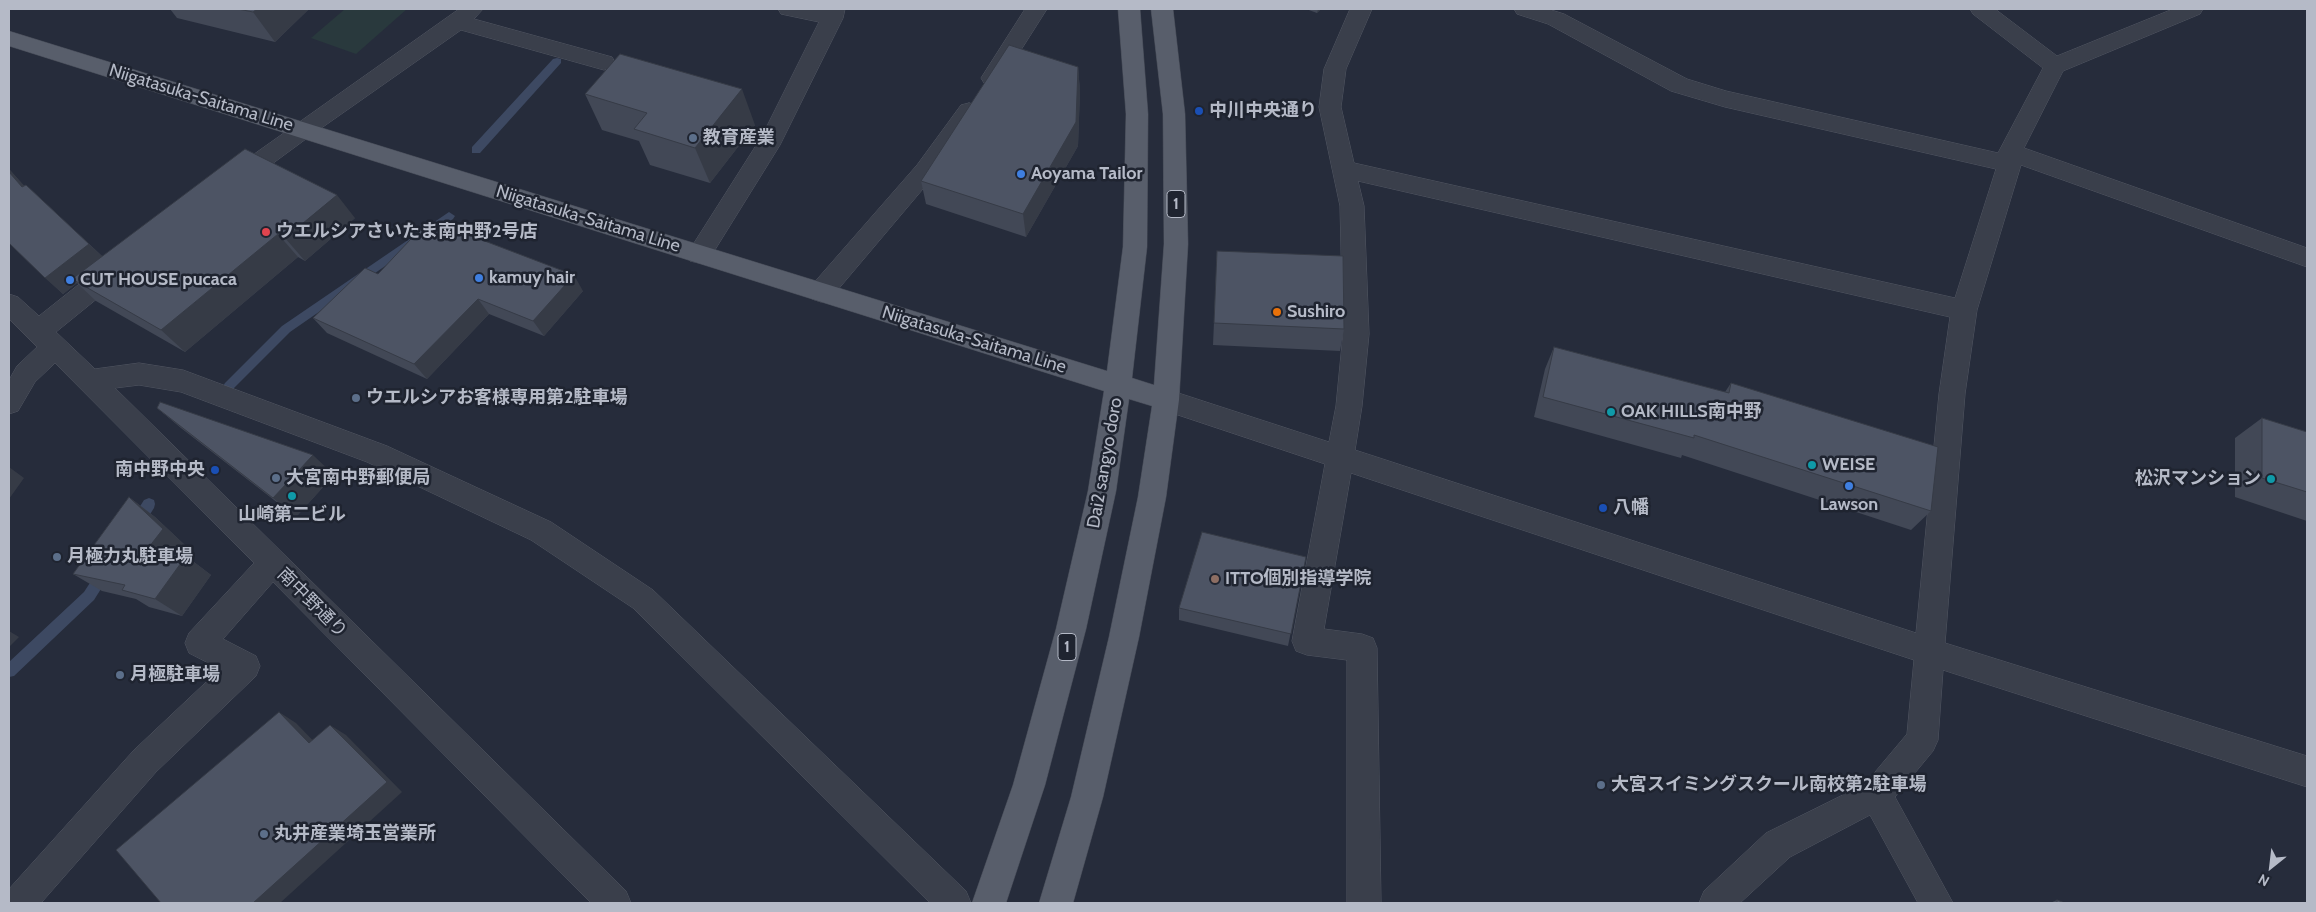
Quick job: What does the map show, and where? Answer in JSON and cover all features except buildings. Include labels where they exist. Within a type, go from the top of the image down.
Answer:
[{"type":"main road","name":"Dai2 sangyo doro","points":[[989,903],[1029,785],[1072,629],[1102,491],[1118,385],[1135,247],[1137,114],[1129,9]]},
{"type":"main road","name":"1","points":[[1056,903],[1087,797],[1124,637],[1152,497],[1166,400],[1176,244],[1174,114],[1162,9]]},
{"type":"main road","name":"Niigatasuka-Saitama Line","points":[[9,38],[1166,400]]},
{"type":"street","points":[[699,254],[772,139],[833,13],[789,9]]},
{"type":"street","points":[[821,292],[925,171],[990,82],[1036,9]]},
{"type":"street","points":[[1361,9],[1335,69],[1330,107],[1352,206],[1356,334],[1349,406],[1338,456],[1307,641],[1362,648],[1364,903]]},
{"type":"street","points":[[1525,9],[1556,19],[1587,34],[1679,85],[1725,99],[2010,158],[2307,258]]},
{"type":"street","points":[[1981,9],[2054,66]]},
{"type":"street","points":[[1716,903],[1778,846],[1876,795],[1922,740],[1952,394],[1964,310],[2010,158],[2054,66],[2192,9]]},
{"type":"street","points":[[217,192],[465,16],[604,62]]},
{"type":"street","points":[[1344,168],[1964,310]]},
{"type":"street","points":[[9,403],[45,339],[133,255]]},
{"type":"street","name":"南中野通り","points":[[9,304],[90,380],[614,903]]},
{"type":"street","points":[[90,380],[139,374],[183,381],[377,454],[541,531],[643,599],[954,903]]},
{"type":"street","points":[[1166,400],[1931,652],[2307,772]]},
{"type":"street","points":[[19,903],[145,761],[245,666],[200,643],[272,563]]},
{"type":"street","points":[[1876,795],[1936,903]]},
{"type":"shaded area","points":[[345,9],[407,9],[356,54],[311,38]]},
{"type":"waterway","points":[[476,150],[557,61]]},
{"type":"waterway","points":[[229,386],[286,329],[449,216]]},
{"type":"waterway","points":[[137,523],[149,504]]},
{"type":"waterway","points":[[9,671],[89,596],[104,573]]},
{"type":"place","name":"中川中央通り","points":[[1199,111]]},
{"type":"place","name":"教育産業","points":[[693,138]]},
{"type":"place","name":"Aoyama Tailor","points":[[1021,174]]},
{"type":"place","name":"ウエルシアさいたま南中野2号店","points":[[266,232]]},
{"type":"place","name":"kamuy hair","points":[[479,278]]},
{"type":"place","name":"CUT HOUSE pucaca","points":[[70,280]]},
{"type":"place","name":"Sushiro","points":[[1277,312]]},
{"type":"place","name":"ウエルシアお客様専用第2駐車場","points":[[356,398]]},
{"type":"place","name":"OAK HILLS南中野","points":[[1611,412]]},
{"type":"place","name":"WEISE","points":[[1812,465]]},
{"type":"place","name":"南中野中央","points":[[215,470]]},
{"type":"place","name":"大宮南中野郵便局","points":[[276,478]]},
{"type":"place","name":"松沢マンション","points":[[2271,479]]},
{"type":"place","name":"Lawson","points":[[1849,486]]},
{"type":"place","name":"山崎第二ビル","points":[[292,496]]},
{"type":"place","name":"八幡","points":[[1603,508]]},
{"type":"place","name":"月極力丸駐車場","points":[[57,557]]},
{"type":"place","name":"ITTO個別指導学院","points":[[1215,579]]},
{"type":"place","name":"月極駐車場","points":[[120,675]]},
{"type":"place","name":"大宮スイミングスクール南校第2駐車場","points":[[1601,785]]},
{"type":"place","name":"丸井産業埼玉営業所","points":[[264,834]]}]
